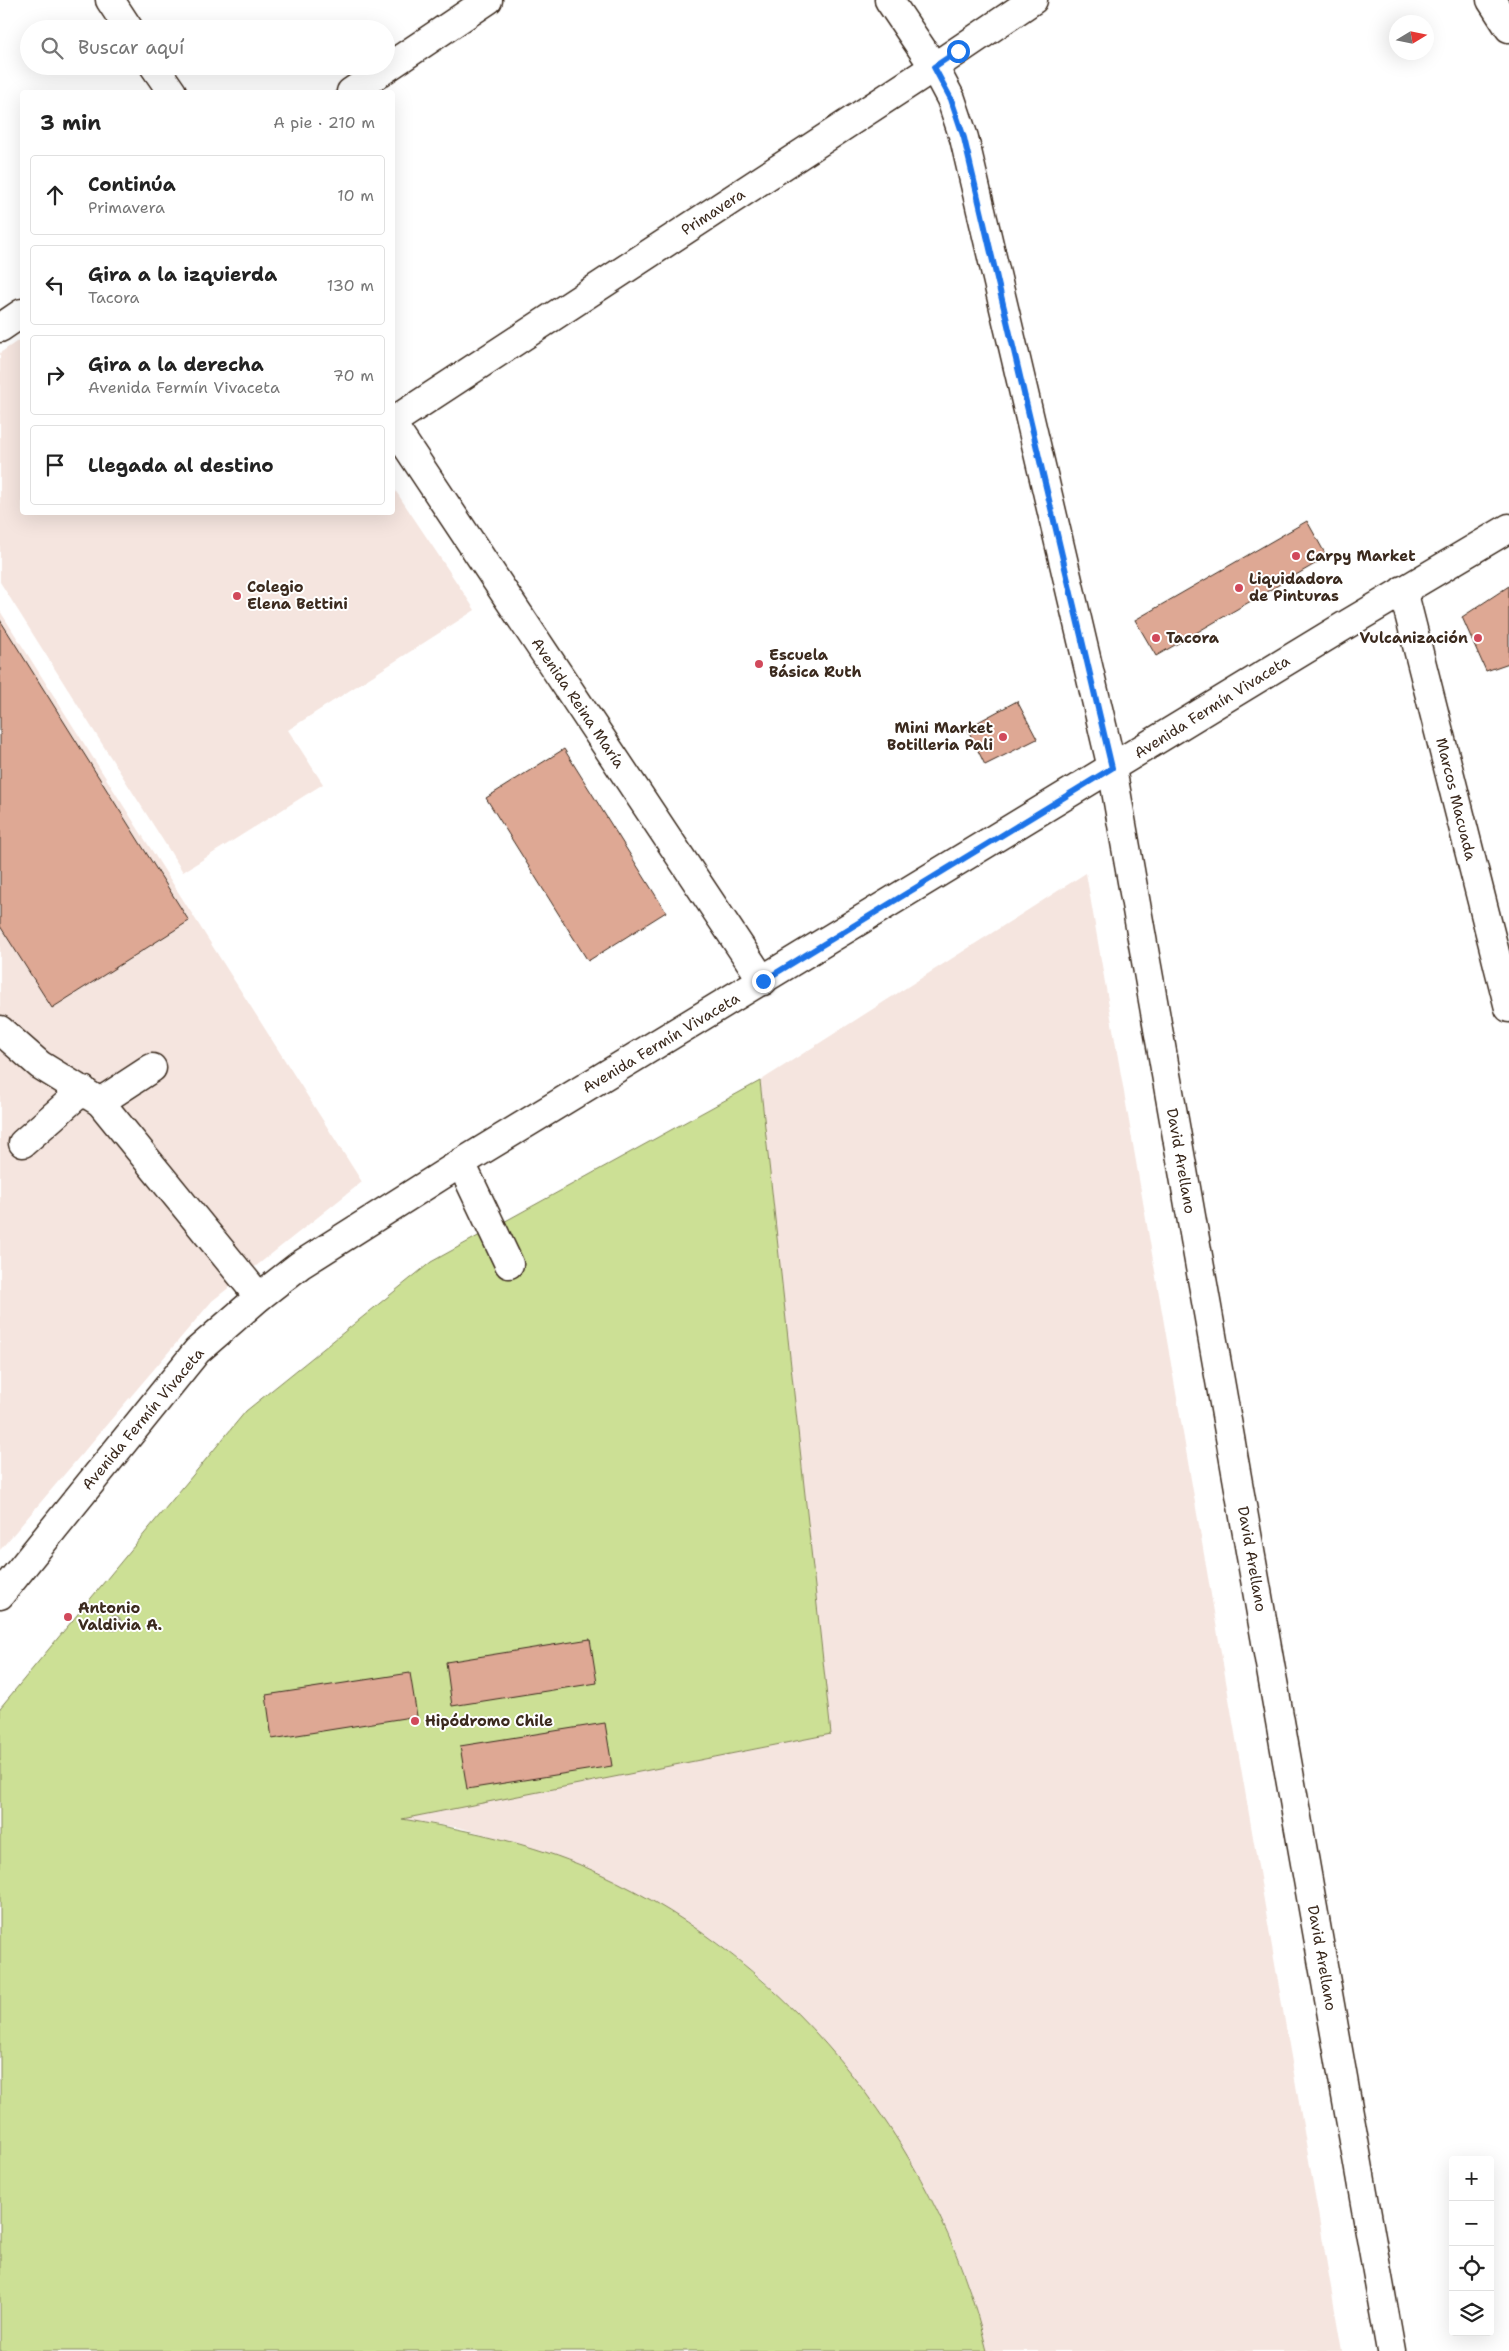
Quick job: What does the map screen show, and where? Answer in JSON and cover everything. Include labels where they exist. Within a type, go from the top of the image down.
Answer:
[{"type":"street","points":[[110,0],[123,20]]},
{"type":"street","points":[[395,62],[488,0]]},
{"type":"street","points":[[889,0],[934,67],[951,99],[964,138],[1112,768]]},
{"type":"street","name":"Primavera","points":[[395,421],[934,67],[1032,0]]},
{"type":"street","points":[[1491,0],[1509,28]]},
{"type":"street","points":[[160,75],[171,90]]},
{"type":"street","points":[[354,90],[376,75]]},
{"type":"street","points":[[0,328],[20,314]]},
{"type":"street","name":"Avenida Reina María","points":[[395,428],[763,981]]},
{"type":"street","name":"Avenida Fermín Vivaceta","points":[[0,1595],[169,1383],[197,1351],[259,1297],[341,1237],[1403,590],[1509,528]]},
{"type":"street","name":"Marcos Macuada","points":[[1403,590],[1509,1008]]},
{"type":"street","name":"David Arellano","points":[[1112,768],[1391,2351]]},
{"type":"street","points":[[0,1030],[40,1065],[92,1096],[259,1297]]},
{"type":"street","points":[[23,1143],[92,1096],[152,1068]]},
{"type":"street","points":[[461,1163],[509,1264]]},
{"type":"shaded area","name":"Colegio Elena Bettini","points":[[20,339],[20,515],[395,515],[395,490],[475,610],[288,730],[323,784],[183,872],[0,582],[0,353]]},
{"type":"shaded area","points":[[0,611],[362,1182],[212,1301],[0,1550]]},
{"type":"shaded area","points":[[1086,873],[1342,2351],[987,2351],[969,2287],[954,2247],[930,2196],[902,2148],[838,2059],[802,2018],[762,1979],[720,1945],[675,1915],[627,1887],[578,1864],[520,1844],[461,1828],[401,1819],[831,1734],[760,1081]]},
{"type":"green space","name":"Hipódromo Chile","points":[[760,1081],[831,1734],[402,1819],[491,1837],[535,1849],[578,1864],[652,1900],[720,1946],[783,1999],[840,2060],[889,2126],[930,2198],[963,2273],[987,2351],[0,2351],[0,1708],[246,1411],[431,1262]]},
{"type":"building","points":[[1307,521],[1327,557],[1156,656],[1135,620]]},
{"type":"building","points":[[1509,586],[1509,663],[1486,671],[1462,617]]},
{"type":"building","points":[[0,620],[189,921],[52,1008],[0,926]]},
{"type":"building","points":[[1017,701],[1037,739],[985,765],[967,728]]},
{"type":"building","points":[[564,749],[666,912],[588,961],[486,798]]},
{"type":"building","points":[[590,1639],[597,1683],[452,1706],[446,1662]]},
{"type":"building","points":[[410,1673],[417,1716],[272,1739],[266,1695]]},
{"type":"building","points":[[605,1723],[612,1766],[467,1789],[460,1746]]},
{"type":"place","name":"Carpy Market","points":[[1296,556]]},
{"type":"place","name":"Liquidadora de Pinturas","points":[[1239,588]]},
{"type":"place","name":"Colegio Elena Bettini","points":[[237,596]]},
{"type":"place","name":"Tacora","points":[[1156,638]]},
{"type":"place","name":"Vulcanización","points":[[1478,638]]},
{"type":"place","name":"Escuela Básica Ruth","points":[[759,664]]},
{"type":"place","name":"Mini Market Botilleria Pali","points":[[1003,737]]},
{"type":"place","name":"Antonio Valdivia A.","points":[[68,1617]]},
{"type":"place","name":"Hipódromo Chile","points":[[415,1721]]},
{"type":"route","points":[[763,981],[1112,768],[964,138],[951,99],[934,67],[958,51]]}]
